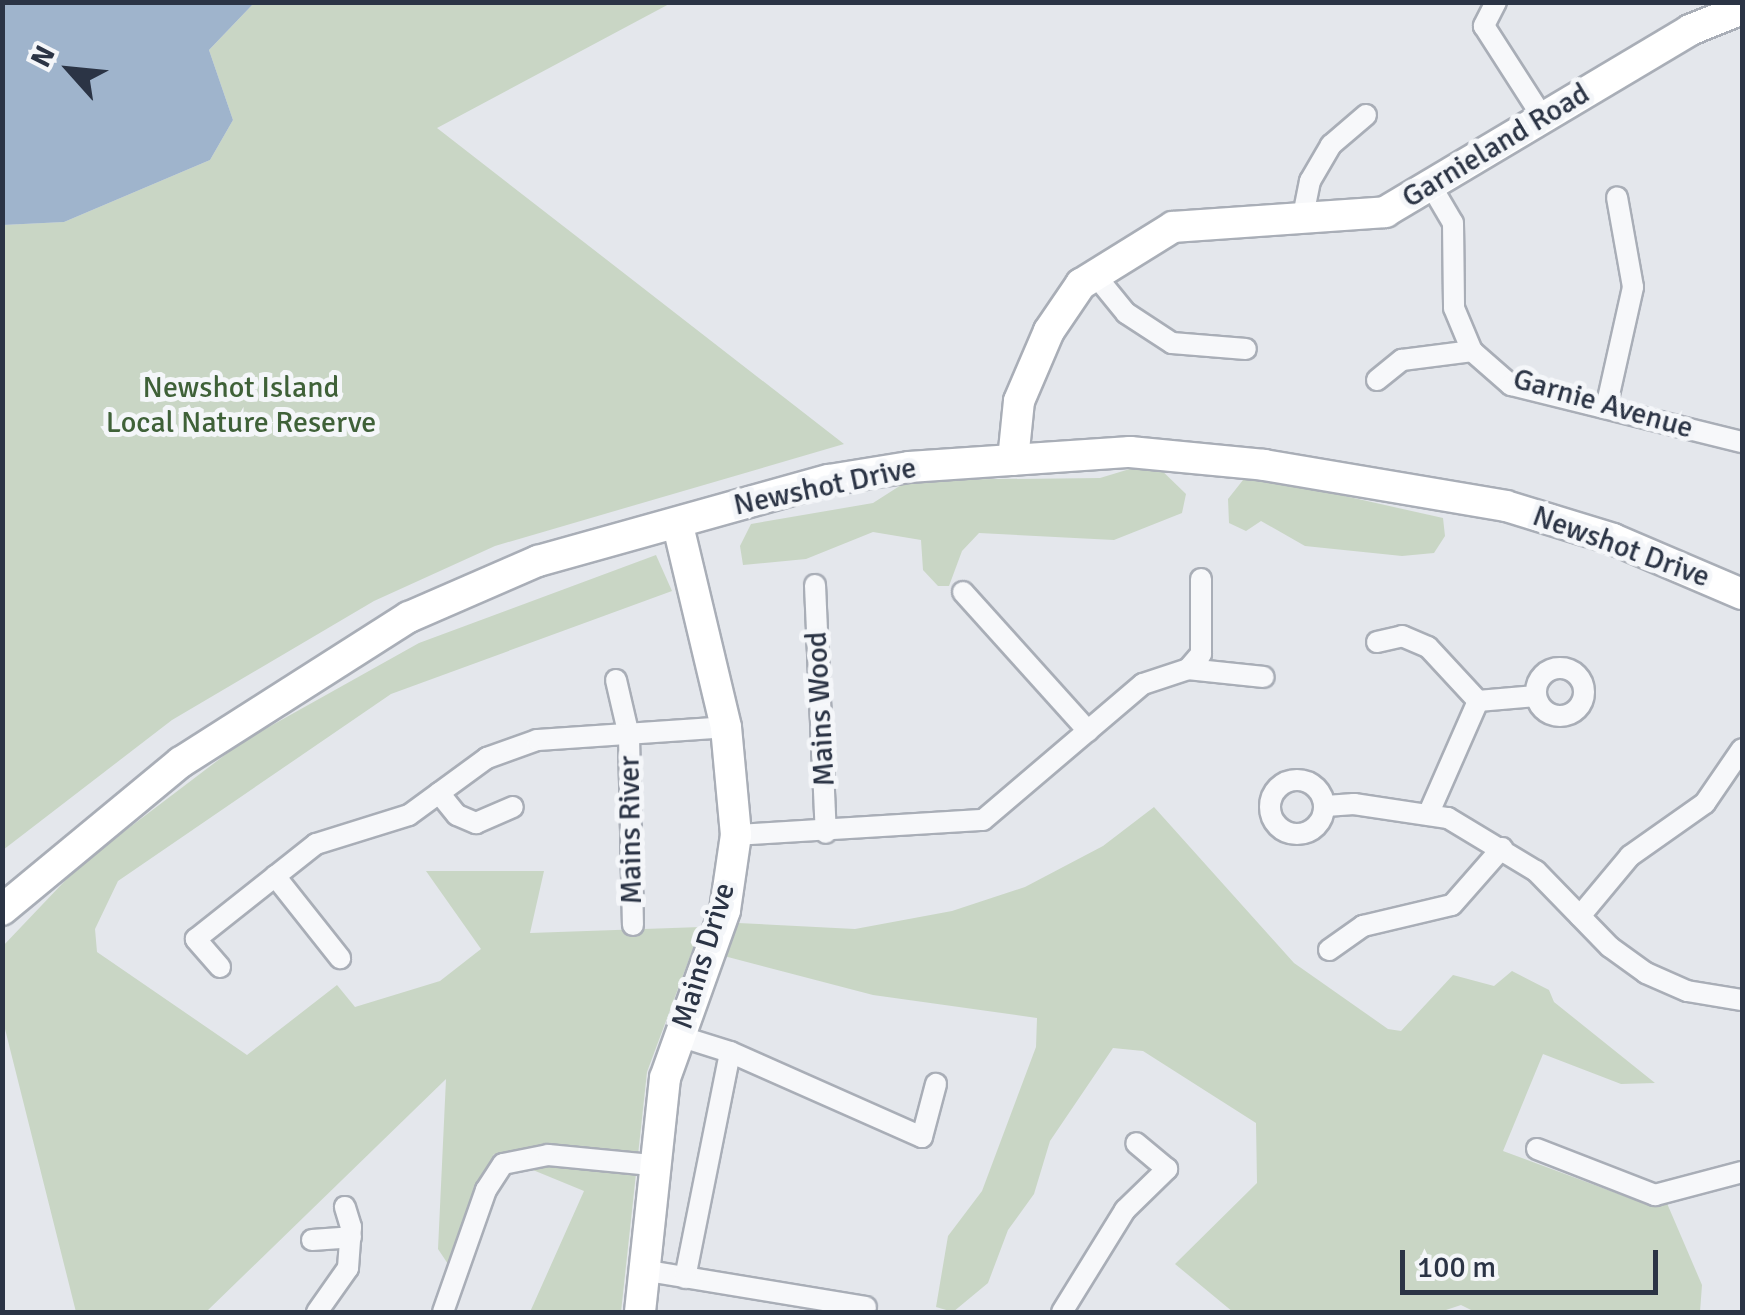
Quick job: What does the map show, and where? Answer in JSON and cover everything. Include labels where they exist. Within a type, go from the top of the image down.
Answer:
[{"type":"street","points":[[1496,2],[1484,26],[1543,118]]},
{"type":"street","name":"Garnieland Road","points":[[1012,460],[1018,402],[1049,330],[1095,275],[1173,226],[1302,221],[1384,212],[1690,30],[1742,9]]},
{"type":"street","points":[[1302,221],[1310,181],[1331,146],[1366,114]]},
{"type":"street","name":"Garnie Avenue","points":[[1430,184],[1453,223],[1454,308],[1472,351],[1511,385],[1742,442]]},
{"type":"street","points":[[1606,408],[1633,287],[1617,197]]},
{"type":"street","points":[[1095,275],[1126,313],[1172,343],[1246,348]]},
{"type":"street","points":[[1377,380],[1402,360],[1472,351]]},
{"type":"street","name":"Newshot Drive","points":[[2,910],[181,762],[408,617],[538,560],[678,525],[740,501],[829,480],[1130,452],[1364,478],[1506,506],[1613,538],[1742,594]]},
{"type":"street","name":"Mains Drive","points":[[640,1312],[652,1165],[664,1078],[725,910],[736,835],[726,727],[678,525]]},
{"type":"street","points":[[1188,669],[1201,654],[1201,580]]},
{"type":"street","name":"Mains Wood","points":[[815,584],[826,834]]},
{"type":"street","points":[[963,592],[1088,732]]},
{"type":"street","points":[[1377,642],[1402,636],[1428,647],[1478,701]]},
{"type":"street","points":[[736,835],[826,834],[984,820],[1143,684],[1188,669],[1264,676]]},
{"type":"street","name":"Mains River","points":[[616,680],[629,736],[633,924]]},
{"type":"street","points":[[1478,701],[1536,696]]},
{"type":"street","points":[[1428,815],[1478,701]]},
{"type":"street","name":"Mains River","points":[[220,967],[196,939],[275,876],[316,844],[409,814],[486,758],[537,740],[726,727]]},
{"type":"street","points":[[1580,916],[1630,856],[1706,803],[1742,748]]},
{"type":"street","points":[[439,793],[457,815],[476,824],[513,807]]},
{"type":"street","points":[[1326,806],[1354,804],[1448,818],[1502,848],[1646,973],[1686,990],[1742,1000]]},
{"type":"street","points":[[1329,950],[1363,926],[1452,905],[1502,848]]},
{"type":"street","points":[[275,876],[340,958]]},
{"type":"street","points":[[679,1036],[730,1052],[922,1137],[936,1084]]},
{"type":"street","points":[[686,1278],[730,1052]]},
{"type":"street","points":[[1076,1308],[1124,1210],[1167,1170],[1136,1143]]},
{"type":"street","points":[[1537,1148],[1655,1195],[1742,1172]]},
{"type":"street","points":[[443,1312],[486,1190],[503,1164],[548,1155],[652,1165]]},
{"type":"street","points":[[316,1312],[342,1282],[351,1238],[345,1207]]},
{"type":"street","points":[[312,1240],[351,1238]]},
{"type":"street","points":[[642,1270],[866,1307]]},
{"type":"green space","name":"Newshot Island Local Nature Reserve","points":[[254,3],[671,3],[437,128],[844,444],[495,546],[374,601],[172,720],[3,850],[3,225],[64,222],[210,160],[233,120],[209,50]]},
{"type":"green space","points":[[1153,462],[1186,494],[1182,513],[1114,540],[979,533],[962,551],[949,586],[938,586],[923,570],[921,540],[873,532],[806,559],[743,565],[740,546],[751,524],[873,503],[909,480],[1100,478]]},
{"type":"green space","points":[[1264,478],[1443,518],[1445,536],[1434,553],[1402,556],[1305,546],[1261,521],[1246,531],[1229,523],[1228,499],[1243,480]]},
{"type":"green space","points":[[656,555],[672,591],[391,694],[118,881],[95,929],[97,952],[247,1055],[337,985],[355,1007],[440,981],[481,949],[426,871],[544,871],[530,933],[701,927],[647,1072],[621,1312],[530,1312],[584,1191],[494,1154],[448,1264],[438,1249],[446,1079],[206,1312],[76,1312],[3,1021],[2,947],[80,865],[242,742],[419,643]]},
{"type":"green space","points":[[1154,807],[1294,963],[1388,1029],[1401,1031],[1453,975],[1494,986],[1512,971],[1549,990],[1554,1002],[1655,1083],[1621,1084],[1543,1054],[1503,1151],[1643,1203],[1666,1201],[1702,1285],[1700,1312],[1475,1312],[1461,1305],[1440,1312],[1233,1312],[1175,1264],[1257,1183],[1256,1123],[1143,1051],[1113,1048],[1050,1141],[1034,1194],[1008,1230],[988,1283],[953,1312],[936,1307],[948,1236],[982,1191],[1036,1047],[1037,1018],[873,995],[724,956],[738,923],[855,929],[952,911],[1025,887],[1103,846]]},
{"type":"water","points":[[2,3],[254,3],[209,50],[233,120],[210,160],[64,222],[3,225]]}]
